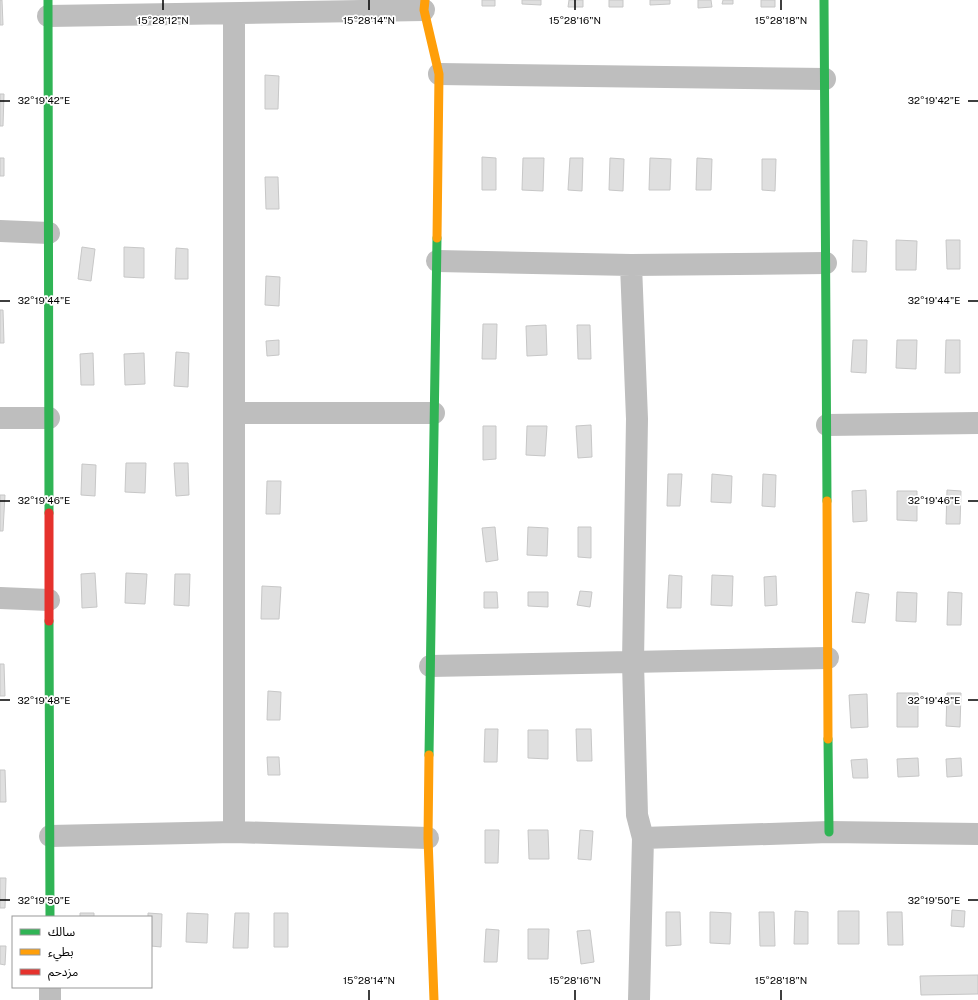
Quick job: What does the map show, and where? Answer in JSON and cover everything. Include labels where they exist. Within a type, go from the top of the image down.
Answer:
[{"type":"street","points":[[824,0],[829,832]]},
{"type":"street","points":[[50,916],[48,8],[234,14],[425,5],[439,74],[428,838],[434,1000]]},
{"type":"street","points":[[234,14],[234,832]]},
{"type":"street","points":[[439,74],[825,80]]},
{"type":"street","points":[[0,231],[49,233]]},
{"type":"street","points":[[437,261],[631,265],[826,263]]},
{"type":"street","points":[[631,265],[637,419],[633,662],[637,815],[643,838],[639,1000]]},
{"type":"street","points":[[234,413],[434,413]]},
{"type":"street","points":[[0,418],[49,418]]},
{"type":"street","points":[[827,425],[978,423]]},
{"type":"street","points":[[0,598],[49,600]]},
{"type":"street","points":[[430,666],[828,658]]},
{"type":"street","points":[[50,836],[234,832],[428,838]]},
{"type":"street","points":[[643,838],[829,832],[978,834]]},
{"type":"street","points":[[50,988],[50,1000]]},
{"type":"building","points":[[0,0],[2,0],[3,25],[0,25]]},
{"type":"building","points":[[482,0],[495,0],[495,6],[482,6]]},
{"type":"building","points":[[522,0],[541,0],[541,5],[522,4]]},
{"type":"building","points":[[569,0],[583,0],[583,7],[568,7]]},
{"type":"building","points":[[609,0],[623,0],[623,7],[609,7]]},
{"type":"building","points":[[650,0],[670,0],[670,4],[650,5]]},
{"type":"building","points":[[698,0],[711,0],[712,7],[698,8]]},
{"type":"building","points":[[723,0],[733,0],[733,4],[722,4]]},
{"type":"building","points":[[761,0],[775,0],[775,7],[761,7]]},
{"type":"building","points":[[265,75],[279,76],[278,109],[265,109]]},
{"type":"building","points":[[0,94],[4,94],[3,126],[0,126]]},
{"type":"building","points":[[482,157],[496,158],[496,190],[482,190]]},
{"type":"building","points":[[0,158],[4,158],[4,176],[0,176]]},
{"type":"building","points":[[523,158],[544,158],[543,191],[522,190]]},
{"type":"building","points":[[570,158],[583,158],[582,191],[568,190]]},
{"type":"building","points":[[610,158],[624,159],[623,191],[609,190]]},
{"type":"building","points":[[650,158],[671,159],[670,190],[649,190]]},
{"type":"building","points":[[697,158],[712,159],[711,190],[696,190]]},
{"type":"building","points":[[762,159],[776,159],[775,191],[762,190]]},
{"type":"building","points":[[265,177],[278,177],[279,209],[266,209]]},
{"type":"building","points":[[853,240],[867,241],[866,272],[852,272]]},
{"type":"building","points":[[896,240],[917,241],[916,270],[896,270]]},
{"type":"building","points":[[946,240],[960,240],[960,269],[947,269]]},
{"type":"building","points":[[82,247],[95,249],[91,281],[78,279]]},
{"type":"building","points":[[124,247],[144,248],[144,278],[124,277]]},
{"type":"building","points":[[176,248],[188,249],[188,279],[175,279]]},
{"type":"building","points":[[266,276],[280,277],[279,306],[265,305]]},
{"type":"building","points":[[0,310],[3,310],[4,343],[0,343]]},
{"type":"building","points":[[483,324],[497,324],[496,359],[482,359]]},
{"type":"building","points":[[546,325],[547,355],[527,356],[526,326]]},
{"type":"building","points":[[577,325],[590,325],[591,359],[578,359]]},
{"type":"building","points":[[279,340],[279,355],[267,356],[266,341]]},
{"type":"building","points":[[853,340],[867,340],[866,373],[851,372]]},
{"type":"building","points":[[897,340],[917,340],[916,369],[896,368]]},
{"type":"building","points":[[946,340],[960,340],[960,373],[945,373]]},
{"type":"building","points":[[176,352],[189,353],[188,387],[174,386]]},
{"type":"building","points":[[93,353],[94,385],[81,385],[80,354]]},
{"type":"building","points":[[144,353],[145,384],[125,385],[124,354]]},
{"type":"building","points":[[591,425],[592,457],[578,458],[576,426]]},
{"type":"building","points":[[483,426],[496,426],[496,459],[483,460]]},
{"type":"building","points":[[527,426],[547,426],[545,456],[526,455]]},
{"type":"building","points":[[126,463],[146,463],[145,493],[125,492]]},
{"type":"building","points":[[174,463],[188,463],[189,495],[176,496]]},
{"type":"building","points":[[82,464],[96,465],[95,496],[81,495]]},
{"type":"building","points":[[668,474],[682,474],[680,506],[667,506]]},
{"type":"building","points":[[712,474],[732,476],[731,503],[711,502]]},
{"type":"building","points":[[763,474],[776,475],[775,507],[762,506]]},
{"type":"building","points":[[267,481],[281,481],[280,514],[266,514]]},
{"type":"building","points":[[866,490],[867,521],[853,522],[852,491]]},
{"type":"building","points":[[947,490],[961,491],[960,524],[946,524]]},
{"type":"building","points":[[897,491],[917,491],[917,521],[897,520]]},
{"type":"building","points":[[0,495],[5,495],[3,531],[0,531]]},
{"type":"building","points":[[495,527],[498,560],[486,562],[482,528]]},
{"type":"building","points":[[528,527],[548,528],[547,556],[527,555]]},
{"type":"building","points":[[578,527],[591,527],[591,558],[578,557]]},
{"type":"building","points":[[95,573],[97,607],[82,608],[81,574]]},
{"type":"building","points":[[126,573],[147,574],[145,604],[125,603]]},
{"type":"building","points":[[175,574],[190,574],[189,606],[174,605]]},
{"type":"building","points":[[669,575],[682,576],[681,608],[667,608]]},
{"type":"building","points":[[712,575],[733,576],[732,606],[711,605]]},
{"type":"building","points":[[776,576],[777,605],[765,606],[764,577]]},
{"type":"building","points":[[262,586],[281,587],[279,619],[261,619]]},
{"type":"building","points":[[580,591],[592,592],[590,607],[577,605]]},
{"type":"building","points":[[484,592],[497,592],[498,608],[484,608]]},
{"type":"building","points":[[528,592],[548,592],[548,607],[528,606]]},
{"type":"building","points":[[856,592],[869,594],[865,623],[852,622]]},
{"type":"building","points":[[897,592],[917,593],[916,622],[896,621]]},
{"type":"building","points":[[948,592],[962,593],[961,625],[947,625]]},
{"type":"building","points":[[0,664],[4,664],[5,696],[0,696]]},
{"type":"building","points":[[268,691],[281,692],[280,720],[267,720]]},
{"type":"building","points":[[897,693],[918,693],[918,727],[897,727]]},
{"type":"building","points":[[947,693],[961,693],[960,727],[946,726]]},
{"type":"building","points":[[867,694],[868,727],[851,728],[849,695]]},
{"type":"building","points":[[485,729],[498,729],[497,762],[484,762]]},
{"type":"building","points":[[576,729],[591,729],[592,761],[577,761]]},
{"type":"building","points":[[528,730],[548,730],[548,759],[528,758]]},
{"type":"building","points":[[267,757],[279,757],[280,775],[268,775]]},
{"type":"building","points":[[918,758],[919,776],[898,777],[897,759]]},
{"type":"building","points":[[961,758],[962,776],[947,777],[946,759]]},
{"type":"building","points":[[867,759],[868,778],[853,778],[851,760]]},
{"type":"building","points":[[0,770],[5,770],[6,802],[0,802]]},
{"type":"building","points":[[485,830],[499,830],[498,863],[485,863]]},
{"type":"building","points":[[528,830],[548,830],[549,859],[529,859]]},
{"type":"building","points":[[580,830],[593,831],[591,860],[578,859]]},
{"type":"building","points":[[0,878],[6,878],[5,908],[0,908]]},
{"type":"building","points":[[952,910],[965,911],[964,927],[951,926]]},
{"type":"building","points":[[795,911],[808,912],[808,944],[794,944]]},
{"type":"building","points":[[838,911],[859,911],[859,944],[838,944]]},
{"type":"building","points":[[666,912],[680,912],[681,945],[666,946]]},
{"type":"building","points":[[710,912],[731,913],[730,944],[710,943]]},
{"type":"building","points":[[759,912],[774,912],[775,946],[760,946]]},
{"type":"building","points":[[887,912],[902,912],[903,945],[888,945]]},
{"type":"building","points":[[80,913],[94,913],[94,916],[80,916]]},
{"type":"building","points":[[148,913],[162,914],[161,947],[152,946],[152,916],[148,916]]},
{"type":"building","points":[[187,913],[208,914],[207,943],[186,942]]},
{"type":"building","points":[[235,913],[249,913],[248,948],[233,948]]},
{"type":"building","points":[[274,913],[288,913],[288,947],[274,947]]},
{"type":"building","points":[[486,929],[499,930],[497,962],[484,962]]},
{"type":"building","points":[[528,929],[549,929],[548,959],[528,959]]},
{"type":"building","points":[[590,930],[594,962],[581,964],[577,931]]},
{"type":"building","points":[[0,946],[6,946],[5,965],[0,964]]},
{"type":"building","points":[[978,975],[978,994],[921,995],[920,976]]},
{"type":"traffic: fast","points":[[48,0],[49,513]]},
{"type":"traffic: fast","points":[[824,0],[827,501]]},
{"type":"traffic: fast","points":[[429,755],[437,238]]},
{"type":"traffic: fast","points":[[49,621],[50,916]]},
{"type":"traffic: fast","points":[[828,739],[829,832]]},
{"type":"traffic: slow","points":[[425,0],[424,10],[439,74],[437,238]]},
{"type":"traffic: slow","points":[[827,501],[828,739]]},
{"type":"traffic: slow","points":[[429,755],[428,838],[434,1000]]},
{"type":"traffic: jam","points":[[49,513],[49,621]]}]
